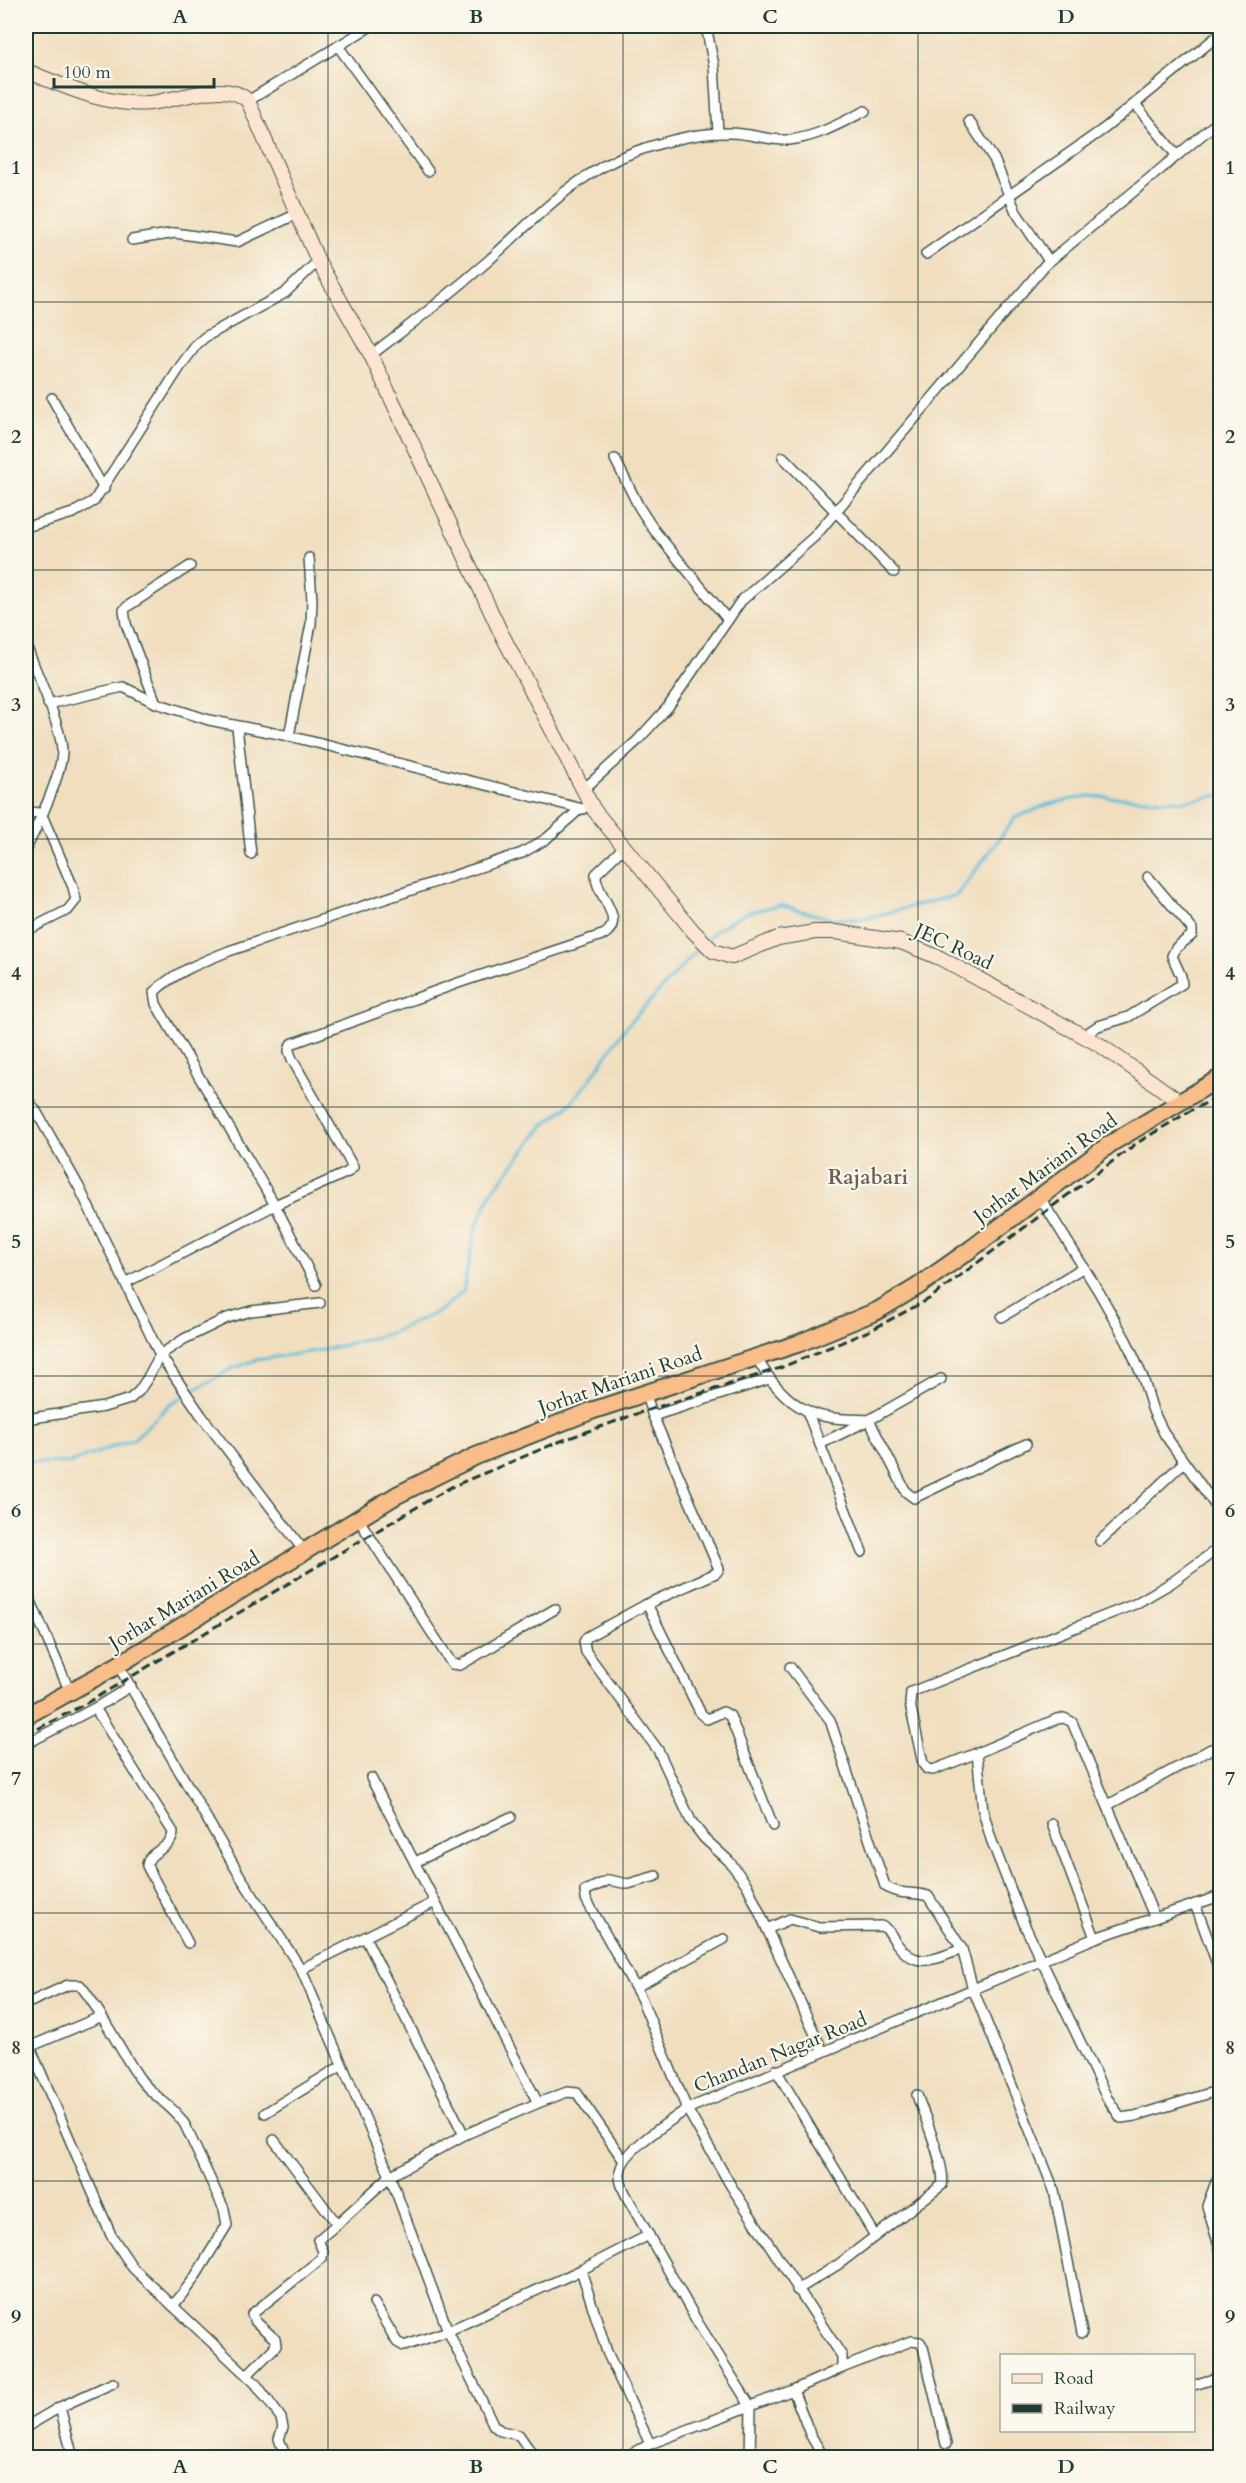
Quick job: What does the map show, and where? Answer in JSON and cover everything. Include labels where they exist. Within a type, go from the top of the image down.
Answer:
[{"type":"highway","name":"Jorhat Mariani Road","points":[[26,1716],[118,1665],[397,1495],[476,1456],[517,1438],[645,1393],[757,1358],[842,1327],[877,1311],[971,1250],[1110,1144],[1221,1077]]},
{"type":"street","points":[[26,71],[84,93],[128,103],[150,103],[220,91],[241,94],[248,101],[371,26]]},
{"type":"street","points":[[706,26],[714,66],[718,133]]},
{"type":"street","points":[[926,254],[1105,128],[1221,34]]},
{"type":"street","points":[[338,46],[428,171]]},
{"type":"street","name":"JEC Road","points":[[248,101],[318,261],[371,355],[500,631],[584,789],[587,809],[623,848],[693,932],[713,951],[732,957],[777,938],[815,932],[836,932],[901,942],[940,958],[1083,1036],[1132,1066],[1179,1101]]},
{"type":"street","points":[[1135,104],[1177,156]]},
{"type":"street","points":[[371,355],[458,287],[580,178],[635,151],[667,142],[718,133],[782,140],[797,139],[822,132],[865,111]]},
{"type":"street","points":[[584,789],[637,741],[668,707],[741,601],[805,546],[1049,261],[1221,120]]},
{"type":"street","points":[[969,121],[994,159],[1022,222],[1049,261]]},
{"type":"street","points":[[132,240],[175,233],[237,242],[297,214]]},
{"type":"street","points":[[26,527],[73,513],[94,501],[197,344],[285,293],[318,261]]},
{"type":"street","points":[[52,398],[104,489]]},
{"type":"street","points":[[783,457],[894,572]]},
{"type":"street","points":[[615,459],[639,507],[654,530],[728,620]]},
{"type":"street","points":[[289,736],[311,617],[309,558]]},
{"type":"street","points":[[156,703],[126,624],[124,610],[190,566]]},
{"type":"street","points":[[26,645],[59,734],[62,750],[56,780],[26,849]]},
{"type":"street","points":[[48,704],[123,687],[156,703],[237,727],[289,736],[587,809]]},
{"type":"street","points":[[237,727],[251,854]]},
{"type":"street","points":[[316,1285],[274,1205],[156,1004],[154,992],[166,982],[195,966],[229,951],[522,853],[546,839],[587,809]]},
{"type":"street","points":[[26,812],[41,813]]},
{"type":"street","points":[[26,932],[68,910],[76,900],[73,887],[41,813]]},
{"type":"street","points":[[125,1283],[274,1205],[348,1172],[353,1167],[292,1059],[291,1044],[459,983],[605,934],[614,923],[613,916],[597,885],[596,874],[623,848]]},
{"type":"street","points":[[1083,1036],[1098,1026],[1128,1017],[1182,984],[1172,956],[1176,948],[1192,935],[1192,929],[1148,877]]},
{"type":"street","points":[[26,1098],[65,1161],[160,1355],[201,1415],[304,1551]]},
{"type":"street","points":[[1040,1196],[1127,1342],[1143,1378],[1158,1423],[1183,1463],[1221,1512]]},
{"type":"street","points":[[1002,1317],[1084,1267]]},
{"type":"street","points":[[26,1419],[104,1407],[130,1399],[147,1379],[160,1355],[193,1335],[238,1314],[320,1304]]},
{"type":"street","points":[[757,1358],[769,1379],[807,1411],[838,1418],[869,1420]]},
{"type":"street","points":[[652,1416],[769,1379]]},
{"type":"street","points":[[820,1444],[869,1420],[941,1379]]},
{"type":"street","points":[[645,1393],[652,1416],[719,1569],[716,1573],[647,1604],[587,1637],[584,1647],[661,1755],[691,1821],[704,1838],[741,1875],[822,2052]]},
{"type":"street","points":[[807,1411],[862,1552]]},
{"type":"street","points":[[869,1420],[906,1491],[914,1498],[1026,1444]]},
{"type":"street","points":[[1100,1541],[1183,1463]]},
{"type":"street","points":[[359,1520],[452,1664],[460,1665],[555,1609]]},
{"type":"street","points":[[1154,1916],[1072,1722],[1064,1718],[933,1770],[927,1769],[923,1764],[910,1704],[911,1692],[1135,1604],[1171,1583],[1221,1546]]},
{"type":"street","points":[[26,1590],[70,1692]]},
{"type":"street","points":[[647,1604],[701,1714],[707,1719],[723,1712],[730,1716],[773,1826]]},
{"type":"street","points":[[118,1665],[240,1876],[301,1969],[390,2176],[448,2331],[494,2426],[501,2431],[519,2434],[535,2457]]},
{"type":"street","points":[[790,1666],[830,1720],[885,1886],[897,1893],[921,1893],[928,1896],[962,1949],[973,1989],[1054,2190],[1061,2216],[1082,2333]]},
{"type":"street","points":[[26,1744],[95,1708],[131,1686]]},
{"type":"street","points":[[95,1708],[173,1832],[173,1838],[152,1855],[147,1866],[188,1943]]},
{"type":"street","points":[[1108,1806],[1211,1749]]},
{"type":"street","points":[[977,1753],[979,1787],[986,1825],[1025,1926],[1107,2098],[1121,2118],[1221,2090]]},
{"type":"street","points":[[371,1778],[538,2103]]},
{"type":"street","points":[[414,1862],[511,1817]]},
{"type":"street","points":[[1052,1824],[1095,1938]]},
{"type":"street","points":[[656,1876],[628,1884],[609,1880],[585,1891],[586,1899],[636,1987],[687,2109],[659,2128],[624,2161],[620,2169],[622,2187],[698,2323],[751,2407],[750,2457]]},
{"type":"street","name":"Chandan Nagar Road","points":[[842,2368],[842,2356],[731,2186],[687,2109],[776,2070],[876,2032],[1041,1959],[1154,1916],[1221,1896]]},
{"type":"street","points":[[301,1969],[435,1902]]},
{"type":"street","points":[[1196,1904],[1219,1969]]},
{"type":"street","points":[[767,1929],[790,1919],[819,1927],[881,1926],[889,1931],[900,1948],[923,1962],[962,1949]]},
{"type":"street","points":[[364,1937],[464,2135]]},
{"type":"street","points":[[636,1987],[724,1939]]},
{"type":"street","points":[[26,2004],[75,1983],[80,1985],[146,2085],[181,2116],[227,2218],[227,2225],[193,2280],[173,2306]]},
{"type":"street","points":[[100,2017],[27,2042],[111,2235],[132,2268],[248,2374],[284,2424],[279,2439],[286,2457]]},
{"type":"street","points":[[265,2113],[341,2066]]},
{"type":"street","points":[[776,2070],[875,2236]]},
{"type":"street","points":[[248,2374],[276,2343],[275,2339],[255,2321],[252,2314],[322,2258],[323,2251],[318,2240],[390,2176],[464,2135],[567,2092],[577,2093],[624,2161]]},
{"type":"street","points":[[797,2290],[839,2265],[937,2189],[944,2179],[917,2095]]},
{"type":"street","points":[[274,2140],[338,2224]]},
{"type":"street","points":[[1216,2182],[1208,2206],[1221,2249]]},
{"type":"street","points":[[374,2303],[400,2346],[409,2345],[448,2331],[581,2270],[649,2235]]},
{"type":"street","points":[[581,2270],[607,2352],[650,2444]]},
{"type":"street","points":[[625,2457],[650,2444],[751,2407],[911,2341],[920,2342],[923,2347],[946,2444]]},
{"type":"street","points":[[1195,2385],[1221,2377]]},
{"type":"street","points":[[26,2427],[113,2383]]},
{"type":"street","points":[[793,2390],[810,2434],[824,2457]]},
{"type":"street","points":[[60,2408],[73,2457]]},
{"type":"waterway","points":[[707,940],[715,931],[745,913],[780,905],[831,919],[863,919],[957,895],[1015,818],[1049,804],[1088,796],[1186,801],[1220,795]]},
{"type":"waterway","points":[[26,1462],[69,1463],[134,1439],[169,1405],[229,1370],[256,1360],[323,1350],[388,1334],[438,1312],[463,1292],[475,1230],[491,1193],[544,1125],[568,1106],[589,1081],[625,1028],[702,945]]},
{"type":"railway","points":[[26,1735],[85,1704],[451,1487],[561,1441],[639,1413],[780,1368],[871,1330],[929,1299],[1137,1143],[1220,1096]]},
{"type":"district","name":"Rajabari","points":[[868,1177]]}]
